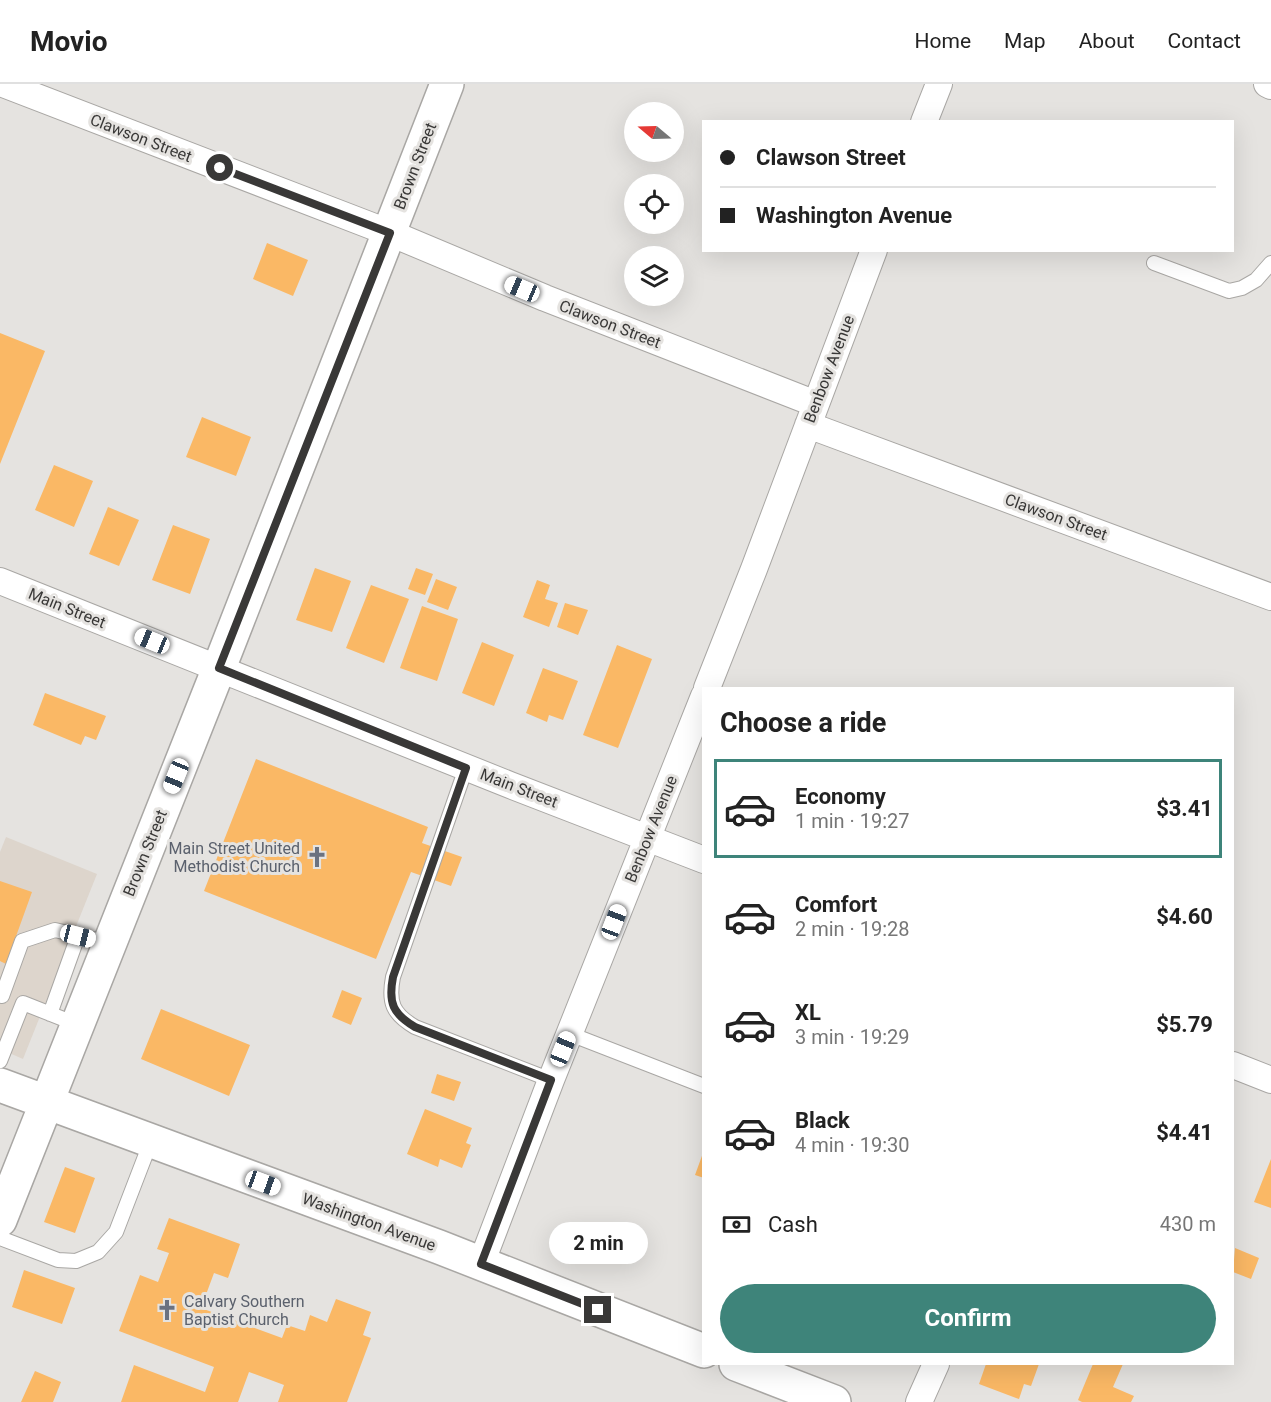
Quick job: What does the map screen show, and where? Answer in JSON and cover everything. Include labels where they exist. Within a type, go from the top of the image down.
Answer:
[{"type":"street","name":"Clawson Street","points":[[3,84],[390,233],[812,414],[1271,597]]},
{"type":"street","name":"Brown Street","points":[[0,1220],[45,1102],[63,1019],[94,939],[219,668],[447,84]]},
{"type":"street","points":[[925,120],[939,84]]},
{"type":"street","points":[[1267,84],[1271,86]]},
{"type":"street","name":"Benbow Avenue","points":[[706,687],[754,569],[873,252]]},
{"type":"street","name":"Main Street","points":[[0,581],[466,768],[702,859]]},
{"type":"street","name":"Benbow Avenue","points":[[481,1264],[551,1080],[702,701]]},
{"type":"street","points":[[1234,1065],[1271,1080]]},
{"type":"street","name":"Washington Avenue","points":[[0,1085],[481,1264],[702,1350]]},
{"type":"street","points":[[739,1365],[834,1402]]},
{"type":"street","points":[[919,1402],[936,1365]]},
{"type":"lane","points":[[1154,263],[1229,291],[1242,288],[1256,280],[1271,263]]},
{"type":"lane","points":[[466,768],[393,977],[391,987],[394,1010],[400,1018],[415,1027],[551,1080]]},
{"type":"lane","points":[[63,1019],[1,995],[22,941],[55,930],[94,939]]},
{"type":"lane","points":[[0,1060],[23,1003]]},
{"type":"lane","points":[[570,1034],[702,1085]]},
{"type":"lane","points":[[0,1238],[58,1260],[76,1260],[98,1252],[116,1232],[151,1141]]},
{"type":"shaded area","points":[[6,837],[97,874],[23,1059],[0,1049],[0,852]]},
{"type":"building","points":[[267,243],[308,260],[293,296],[253,279]]},
{"type":"building","points":[[0,333],[45,351],[0,464]]},
{"type":"building","points":[[202,417],[251,437],[236,476],[186,457]]},
{"type":"building","points":[[54,465],[93,481],[74,527],[35,510]]},
{"type":"building","points":[[108,507],[139,520],[119,566],[89,554]]},
{"type":"building","points":[[173,525],[210,539],[190,594],[152,580]]},
{"type":"building","points":[[315,568],[351,581],[332,632],[296,620]]},
{"type":"building","points":[[416,568],[433,574],[425,595],[408,589]]},
{"type":"building","points":[[436,579],[457,587],[448,610],[427,602]]},
{"type":"building","points":[[537,580],[550,585],[545,599],[558,603],[549,627],[523,617]]},
{"type":"building","points":[[371,585],[409,599],[384,663],[346,648]]},
{"type":"building","points":[[565,603],[588,610],[578,635],[557,627]]},
{"type":"building","points":[[422,606],[458,619],[437,681],[400,668]]},
{"type":"building","points":[[482,642],[514,655],[494,706],[462,693]]},
{"type":"building","points":[[617,645],[652,659],[618,748],[583,735]]},
{"type":"building","points":[[543,668],[578,681],[563,720],[549,715],[547,722],[526,713]]},
{"type":"building","points":[[45,693],[106,716],[96,740],[85,736],[81,745],[33,725]]},
{"type":"building","name":"Main Street United Methodist Church","points":[[256,759],[428,827],[422,843],[462,857],[451,886],[411,872],[376,959],[204,891]]},
{"type":"building","points":[[0,881],[32,892],[6,964],[0,961]]},
{"type":"building","points":[[342,990],[362,998],[351,1025],[332,1017]]},
{"type":"building","points":[[161,1009],[250,1045],[229,1096],[141,1059]]},
{"type":"building","points":[[437,1074],[461,1082],[454,1101],[431,1093]]},
{"type":"building","points":[[425,1109],[472,1128],[466,1143],[471,1145],[462,1168],[440,1159],[438,1167],[407,1154]]},
{"type":"building","points":[[702,1156],[702,1177],[695,1175]]},
{"type":"building","points":[[1271,1159],[1271,1208],[1254,1202]]},
{"type":"building","points":[[65,1167],[95,1178],[75,1233],[44,1222]]},
{"type":"building","name":"Calvary Southern Baptist Church","points":[[169,1218],[240,1244],[228,1278],[214,1273],[201,1308],[282,1338],[287,1325],[305,1331],[310,1315],[327,1322],[336,1299],[371,1312],[363,1335],[371,1338],[347,1402],[278,1402],[284,1385],[249,1372],[238,1402],[121,1402],[134,1365],[205,1392],[214,1367],[119,1331],[140,1275],[158,1282],[169,1253],[157,1249]]},
{"type":"building","points":[[1235,1248],[1259,1258],[1251,1279],[1234,1272]]},
{"type":"building","points":[[24,1270],[75,1288],[62,1324],[12,1307]]},
{"type":"building","points":[[986,1365],[1039,1365],[1031,1386],[1024,1384],[1019,1399],[979,1384]]},
{"type":"building","points":[[1093,1365],[1123,1365],[1113,1387],[1134,1396],[1131,1402],[1082,1402],[1078,1400]]},
{"type":"building","points":[[35,1371],[61,1382],[53,1402],[21,1402]]},
{"type":"place","name":"Main Street United Methodist Church","points":[[317,857]]},
{"type":"place","name":"Calvary Southern Baptist Church","points":[[167,1310]]},
{"type":"route","points":[[220,168],[390,233],[219,668],[466,768],[393,977],[391,987],[394,1010],[400,1018],[415,1027],[551,1080],[481,1264],[598,1310]]}]
